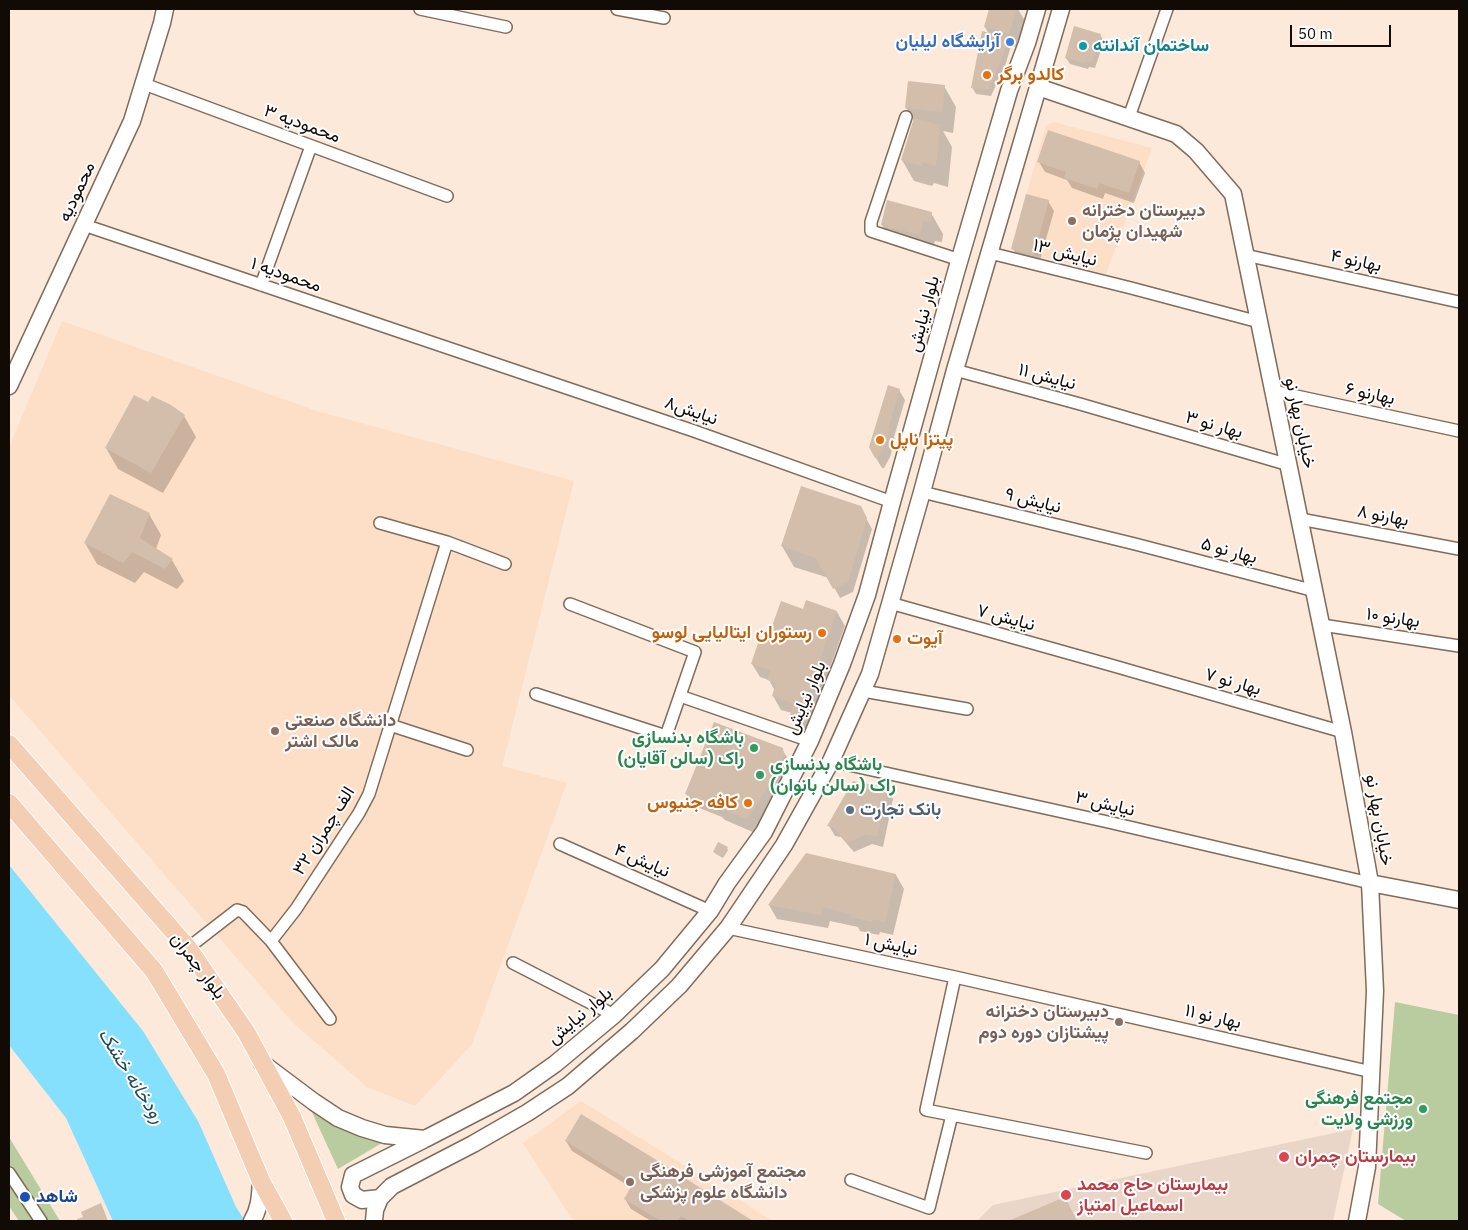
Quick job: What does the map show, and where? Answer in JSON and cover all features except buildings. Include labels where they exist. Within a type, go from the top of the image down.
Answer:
[{"type":"main road","name":"محمودیه","points":[[9,386],[132,121],[165,9]]},
{"type":"main road","name":"بلوار نیایش","points":[[380,1198],[362,1200],[353,1195],[350,1186],[353,1175],[514,1094],[614,1015],[662,969],[710,911],[727,883],[764,832],[810,741],[842,664],[867,595],[1009,91],[1027,43],[1037,9]]},
{"type":"main road","points":[[374,1221],[375,1210],[380,1198],[392,1186],[518,1119],[568,1086],[632,1031],[679,986],[728,928],[784,845],[831,761],[870,674],[955,370],[1061,9]]},
{"type":"main road","name":"خیابان بهار نو","points":[[1038,87],[1176,134],[1196,150],[1233,194],[1344,732],[1370,883],[1375,992],[1372,1072],[1367,1167],[1356,1221]]},
{"type":"main road","name":"بلوار چمران","points":[[9,744],[188,948],[246,1032],[292,1117],[336,1221]]},
{"type":"main road","points":[[9,803],[154,971],[216,1074],[261,1180],[283,1221]]},
{"type":"main road","points":[[1370,883],[1459,900]]},
{"type":"main road","points":[[262,1062],[338,1118],[385,1135],[425,1139]]},
{"type":"main road","points":[[504,1098],[518,1119]]},
{"type":"main road","points":[[252,1221],[260,1202],[261,1180]]},
{"type":"street","points":[[420,9],[470,14],[506,27]]},
{"type":"street","points":[[619,9],[664,18]]},
{"type":"street","points":[[1129,117],[1167,9]]},
{"type":"street","name":"۳ محمودیه","points":[[144,84],[448,196]]},
{"type":"street","points":[[906,117],[871,222],[871,231],[960,260]]},
{"type":"street","points":[[261,285],[311,146]]},
{"type":"street","name":"۱ محمودیه","points":[[84,225],[478,358]]},
{"type":"street","name":"نیایش ۱۳","points":[[990,253],[1259,322]]},
{"type":"street","name":"۴ بهارنو","points":[[1245,255],[1459,302]]},
{"type":"street","name":"نیایش۸","points":[[478,358],[694,431],[892,502]]},
{"type":"street","name":"نیایش ۱۱","points":[[955,370],[1130,419]]},
{"type":"street","name":"۶ بهارنو","points":[[1273,391],[1459,431]]},
{"type":"street","name":"۳ بهار نو","points":[[1130,419],[1288,465]]},
{"type":"street","name":"نیایش ۹","points":[[922,492],[1135,544]]},
{"type":"street","name":"۸ بهارنو","points":[[1300,518],[1459,549]]},
{"type":"street","points":[[380,523],[447,542],[505,564]]},
{"type":"street","name":"۳۲ الف چمران","points":[[271,941],[296,908],[362,808],[447,542]]},
{"type":"street","name":"۵ بهار نو","points":[[1135,544],[1315,591]]},
{"type":"street","points":[[536,694],[666,736],[695,652],[570,604]]},
{"type":"street","name":"نیایش ۷","points":[[890,604],[1114,666]]},
{"type":"street","name":"۱۰ بهارنو","points":[[1322,625],[1459,646]]},
{"type":"street","name":"۷ بهار نو","points":[[1114,666],[1344,732]]},
{"type":"street","points":[[863,691],[966,709]]},
{"type":"street","points":[[680,696],[810,741]]},
{"type":"street","points":[[390,725],[467,750]]},
{"type":"street","name":"نیایش ۳","points":[[831,761],[1108,822],[1370,883]]},
{"type":"street","name":"نیایش ۴","points":[[560,844],[710,911]]},
{"type":"street","points":[[188,948],[237,910],[243,912],[271,941],[330,1019]]},
{"type":"street","name":"نیایش ۱","points":[[728,928],[1046,997]]},
{"type":"street","points":[[513,963],[614,1015]]},
{"type":"street","points":[[955,976],[926,1110],[1146,1153]]},
{"type":"street","name":"۱۱ بهار نو","points":[[1046,997],[1372,1072]]},
{"type":"street","points":[[851,1180],[930,1208],[952,1116]]},
{"type":"street","points":[[9,1174],[41,1221]]},
{"type":"shaded area","name":"دبیرستان دخترانه شهیدان پژمان","points":[[1054,122],[1152,148],[1106,274],[1011,249],[1046,125]]},
{"type":"shaded area","name":"دانشگاه صنعتی مالک اشتر","points":[[62,321],[317,411],[574,481],[502,766],[567,783],[472,1044],[415,1106],[367,1087],[292,1022],[9,695],[9,447]]},
{"type":"shaded area","name":"مجتمع آموزشی فرهنگی دانشگاه علوم پزشکی","points":[[581,1101],[773,1221],[573,1221],[523,1143]]},
{"type":"shaded area","name":"بیمارستان چمران","points":[[1353,1129],[1333,1221],[977,1221],[993,1205]]},
{"type":"green space","name":"مجتمع فرهنگی ورزشی ولایت","points":[[1395,1002],[1459,1015],[1459,1221],[1406,1221],[1378,1204]]},
{"type":"green space","points":[[310,1108],[343,1130],[387,1140],[338,1169]]},
{"type":"green space","points":[[9,1137],[60,1221],[19,1221],[9,1206]]},
{"type":"water","name":"رودخانه خشک","points":[[9,865],[143,1031],[198,1121],[236,1207],[245,1221],[113,1221],[66,1118],[9,1045]]},
{"type":"place","name":"آرایشگاه لیلیان","points":[[1010,42]]},
{"type":"place","name":"ساختمان آندانته","points":[[1083,46]]},
{"type":"place","name":"کالدو برگر","points":[[987,75]]},
{"type":"place","name":"دبیرستان دخترانه شهیدان پژمان","points":[[1072,221]]},
{"type":"place","name":"پیتزا ناپل","points":[[880,440]]},
{"type":"place","name":"رستوران ایتالیایی لوسو","points":[[822,633]]},
{"type":"place","name":"آیوت","points":[[897,639]]},
{"type":"place","name":"دانشگاه صنعتی مالک اشتر","points":[[275,731]]},
{"type":"place","name":"باشگاه بدنسازی راک (سالن آقایان)","points":[[754,748]]},
{"type":"place","name":"باشگاه بدنسازی راک (سالن بانوان)","points":[[760,775]]},
{"type":"place","name":"کافه جنیوس","points":[[748,803]]},
{"type":"place","name":"بانک تجارت","points":[[850,810]]},
{"type":"place","name":"دبیرستان دخترانه پیشتازان دوره دوم","points":[[1119,1022]]},
{"type":"place","name":"مجتمع فرهنگی ورزشی ولایت","points":[[1423,1109]]},
{"type":"place","name":"بیمارستان چمران","points":[[1284,1157]]},
{"type":"place","name":"مجتمع آموزشی فرهنگی دانشگاه علوم پزشکی","points":[[630,1182]]},
{"type":"place","name":"بیمارستان حاج محمد اسماعیل امتیاز","points":[[1066,1195]]},
{"type":"place","name":"شاهد","points":[[25,1197]]}]
